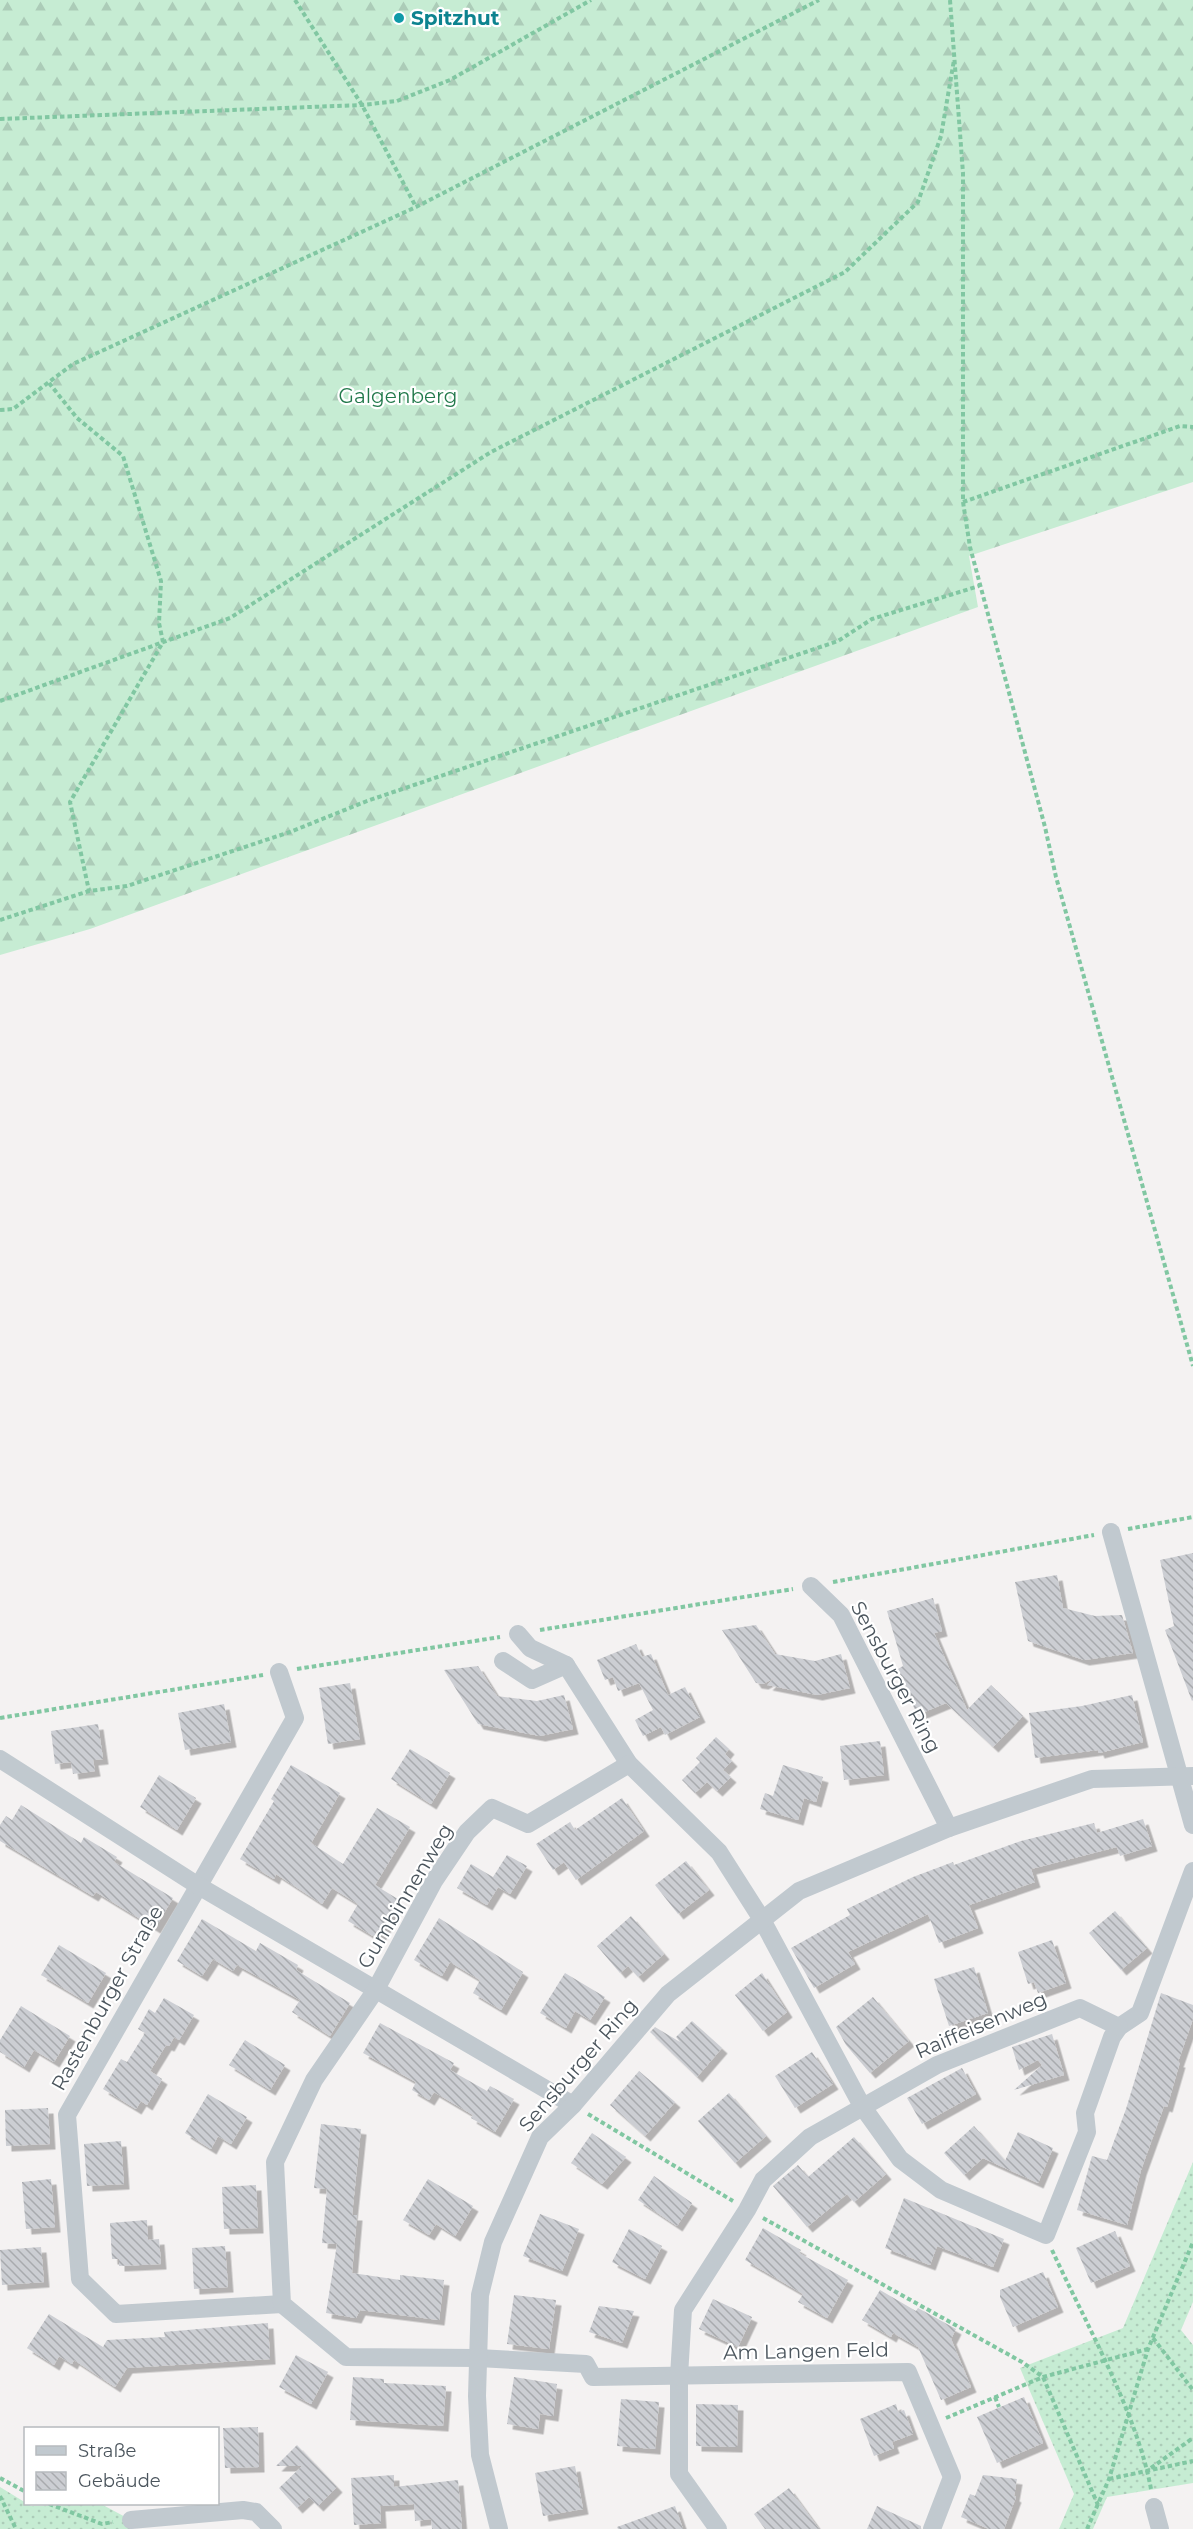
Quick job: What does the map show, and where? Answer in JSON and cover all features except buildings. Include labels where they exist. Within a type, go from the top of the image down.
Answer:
[{"type":"street","points":[[1111,1532],[1186,1776],[1193,1825]]},
{"type":"street","name":"Sensburger Ring","points":[[811,1586],[841,1615],[949,1828]]},
{"type":"street","points":[[518,1634],[530,1648],[566,1665],[629,1764],[719,1852],[761,1918],[862,2106],[900,2159],[941,2190],[1046,2235],[1087,2132],[1085,2113],[1112,2037],[1119,2026],[1140,2013],[1193,1871]]},
{"type":"street","points":[[503,1661],[532,1680],[566,1665]]},
{"type":"street","points":[[197,1885],[295,1718],[279,1672]]},
{"type":"street","name":"Gumbinnenweg","points":[[0,1759],[197,1885],[573,2105]]},
{"type":"street","name":"Gumbinnenweg","points":[[375,1991],[434,1881],[467,1832],[492,1808],[528,1824],[629,1764]]},
{"type":"street","name":"Sensburger Ring","points":[[499,2529],[480,2456],[478,2358],[480,2295],[493,2242],[540,2137],[573,2105],[668,1994],[761,1918],[799,1891],[949,1828],[1092,1779],[1186,1776]]},
{"type":"street","name":"Rastenburger Straße","points":[[197,1885],[67,2115],[80,2279],[116,2314],[282,2304]]},
{"type":"street","points":[[375,1991],[314,2080],[275,2162],[282,2304],[346,2357],[478,2358]]},
{"type":"street","name":"Raiffeisenweg","points":[[747,2210],[763,2180],[810,2137],[937,2065],[1080,2008],[1119,2026]]},
{"type":"street","points":[[718,2529],[679,2474],[679,2376],[683,2310],[747,2210]]},
{"type":"street","name":"Am Langen Feld","points":[[478,2358],[586,2364],[593,2377],[908,2372],[932,2424],[952,2477],[932,2529]]},
{"type":"street","points":[[1154,2507],[1160,2529]]},
{"type":"street","points":[[243,2510],[244,2529]]},
{"type":"street","points":[[131,2520],[243,2510],[256,2512],[273,2529]]},
{"type":"path","points":[[295,0],[362,105],[416,207]]},
{"type":"path","points":[[0,118],[362,105],[397,100],[450,80],[591,0]]},
{"type":"path","points":[[0,410],[13,409],[73,364],[416,207],[819,0]]},
{"type":"path","points":[[950,0],[956,52],[963,173],[963,502],[980,586],[1045,827],[1059,889],[1193,1366]]},
{"type":"path","points":[[0,701],[230,618],[491,452],[844,272],[918,202],[941,136],[956,52]]},
{"type":"path","points":[[49,383],[77,418],[123,456],[161,581],[159,623],[163,642],[70,802],[89,891]]},
{"type":"path","points":[[963,502],[1180,426],[1193,427]]},
{"type":"path","points":[[0,920],[89,891],[127,886],[290,832],[367,801],[838,641],[872,619],[980,586]]},
{"type":"path","points":[[0,1718],[811,1586],[1193,1517]]},
{"type":"path","points":[[573,2105],[747,2210],[1022,2362],[1043,2377],[1098,2505]]},
{"type":"path","points":[[1046,2235],[1104,2361],[1148,2471]]},
{"type":"path","points":[[1087,2529],[1109,2479],[1148,2349],[1193,2242]]},
{"type":"path","points":[[1153,2337],[1193,2390]]},
{"type":"path","points":[[932,2424],[1043,2377],[1148,2349]]},
{"type":"path","points":[[995,2397],[999,2407]]},
{"type":"path","points":[[1148,2471],[1193,2438]]},
{"type":"path","points":[[1109,2479],[1193,2461]]},
{"type":"path","points":[[0,2478],[24,2491]]},
{"type":"path","points":[[0,2496],[16,2529]]},
{"type":"path","points":[[51,2505],[102,2524],[131,2520]]},
{"type":"green space","name":"Galgenberg","points":[[0,0],[1193,0],[1193,482],[969,556],[978,607],[90,929],[0,955]]},
{"type":"green space","points":[[1193,2162],[1193,2302],[1181,2330],[1193,2345],[1193,2483],[1107,2497],[1093,2529],[1059,2529],[1074,2494],[1020,2368],[1123,2328]]},
{"type":"green space","points":[[0,2487],[24,2502],[24,2505],[103,2505],[131,2520],[132,2529],[0,2529]]},
{"type":"place","name":"Spitzhut","points":[[399,18]]}]
